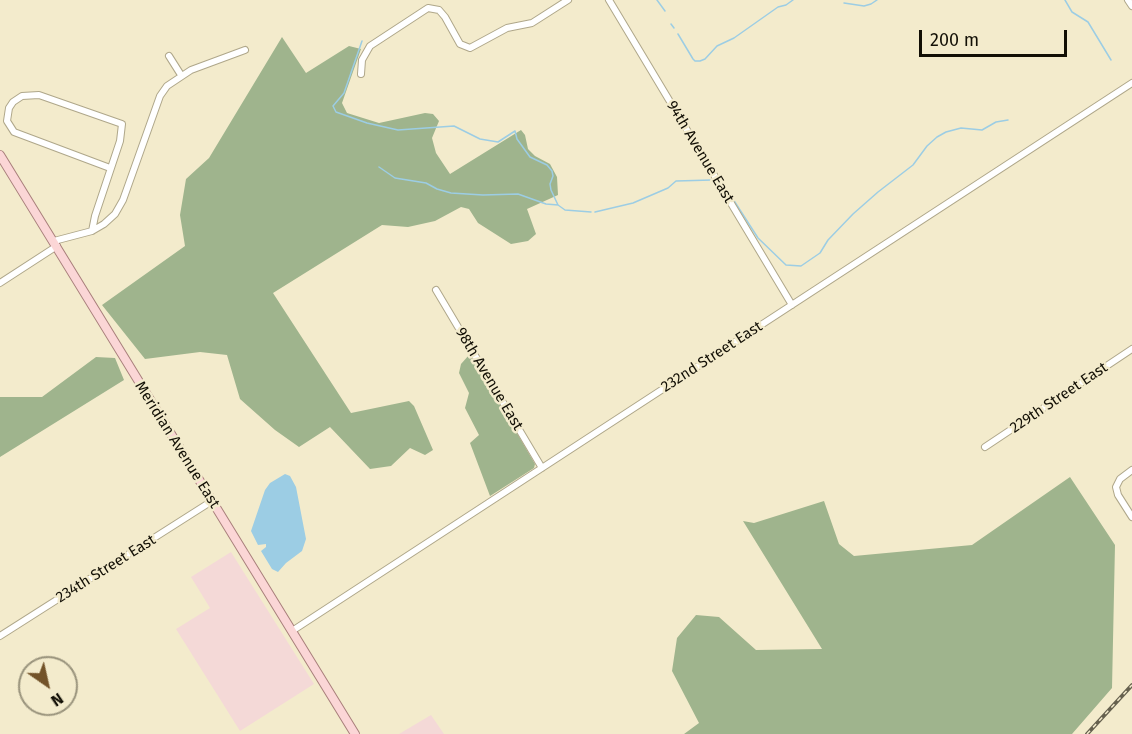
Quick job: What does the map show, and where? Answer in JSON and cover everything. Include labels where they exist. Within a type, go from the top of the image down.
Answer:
[{"type":"main road","name":"Meridian Avenue East","points":[[0,155],[355,734]]},
{"type":"street","points":[[361,74],[363,60],[370,46],[420,11],[432,8],[442,14],[460,44],[468,48],[479,45],[507,28],[532,23],[568,0]]},
{"type":"street","name":"94th Avenue East","points":[[609,0],[792,305]]},
{"type":"street","points":[[1128,0],[1132,6]]},
{"type":"street","points":[[0,283],[55,244],[92,231],[104,224],[119,208],[160,96],[167,86],[181,75],[245,50]]},
{"type":"street","points":[[169,56],[181,75]]},
{"type":"street","name":"232nd Street East","points":[[292,631],[1132,83]]},
{"type":"street","points":[[92,231],[120,141],[122,124],[39,94],[22,96],[11,104],[6,118],[14,132],[110,168]]},
{"type":"street","name":"98th Avenue East","points":[[436,290],[542,468]]},
{"type":"street","name":"229th Street East","points":[[986,447],[1132,349]]},
{"type":"street","points":[[1132,470],[1120,479],[1117,485],[1118,495],[1132,518]]},
{"type":"street","name":"234th Street East","points":[[0,636],[212,501]]},
{"type":"shaded area","points":[[231,552],[314,684],[240,731],[176,629],[210,608],[191,577]]},
{"type":"shaded area","points":[[431,715],[444,734],[399,734]]},
{"type":"green space","points":[[282,37],[306,73],[349,46],[361,49],[342,103],[347,113],[379,123],[425,113],[433,114],[439,121],[432,138],[436,153],[450,174],[521,130],[525,135],[528,149],[535,156],[550,164],[557,177],[558,195],[527,209],[536,234],[528,241],[511,244],[478,223],[469,209],[461,207],[435,221],[408,227],[382,225],[273,293],[351,413],[409,401],[414,406],[433,450],[425,455],[410,448],[391,466],[370,469],[330,427],[299,447],[275,430],[240,399],[227,355],[200,352],[145,359],[102,305],[185,246],[180,215],[186,179],[209,158]]},
{"type":"green space","points":[[469,355],[472,356],[535,464],[534,468],[490,496],[470,443],[479,435],[465,408],[469,393],[459,373],[461,364]]},
{"type":"green space","points":[[96,357],[115,358],[124,380],[0,457],[0,397],[42,397]]},
{"type":"green space","points":[[1070,477],[1115,545],[1112,688],[1072,734],[684,734],[699,723],[672,671],[677,638],[696,615],[719,617],[756,650],[822,649],[743,521],[754,523],[824,501],[839,544],[854,556],[972,545]]},
{"type":"water","points":[[285,474],[290,476],[296,487],[306,539],[302,551],[278,572],[272,569],[261,551],[266,544],[258,545],[251,531],[265,490],[270,483]]},
{"type":"waterway","points":[[657,0],[665,11]]},
{"type":"waterway","points":[[678,34],[693,59],[700,61],[705,59],[717,46],[734,38],[778,7],[793,0]]},
{"type":"waterway","points":[[844,3],[864,6],[877,0]]},
{"type":"waterway","points":[[1065,0],[1072,12],[1088,22],[1111,60]]},
{"type":"waterway","points":[[671,24],[674,28]]},
{"type":"waterway","points":[[362,41],[344,93],[333,106],[336,112],[367,123],[398,130],[454,126],[480,139],[498,142],[515,131],[517,139],[530,157],[547,165],[552,171],[551,190],[558,205]]},
{"type":"waterway","points":[[722,182],[758,238],[786,265],[801,266],[820,253],[828,240],[853,214],[913,165],[937,137],[961,128],[982,130],[996,122],[1008,120]]},
{"type":"waterway","points":[[379,167],[395,178],[426,183],[451,193],[518,194],[546,204],[558,205],[565,210],[591,212]]},
{"type":"waterway","points":[[595,212],[633,203],[668,188],[676,181],[712,180]]},
{"type":"railway","points":[[1087,734],[1132,685]]}]
